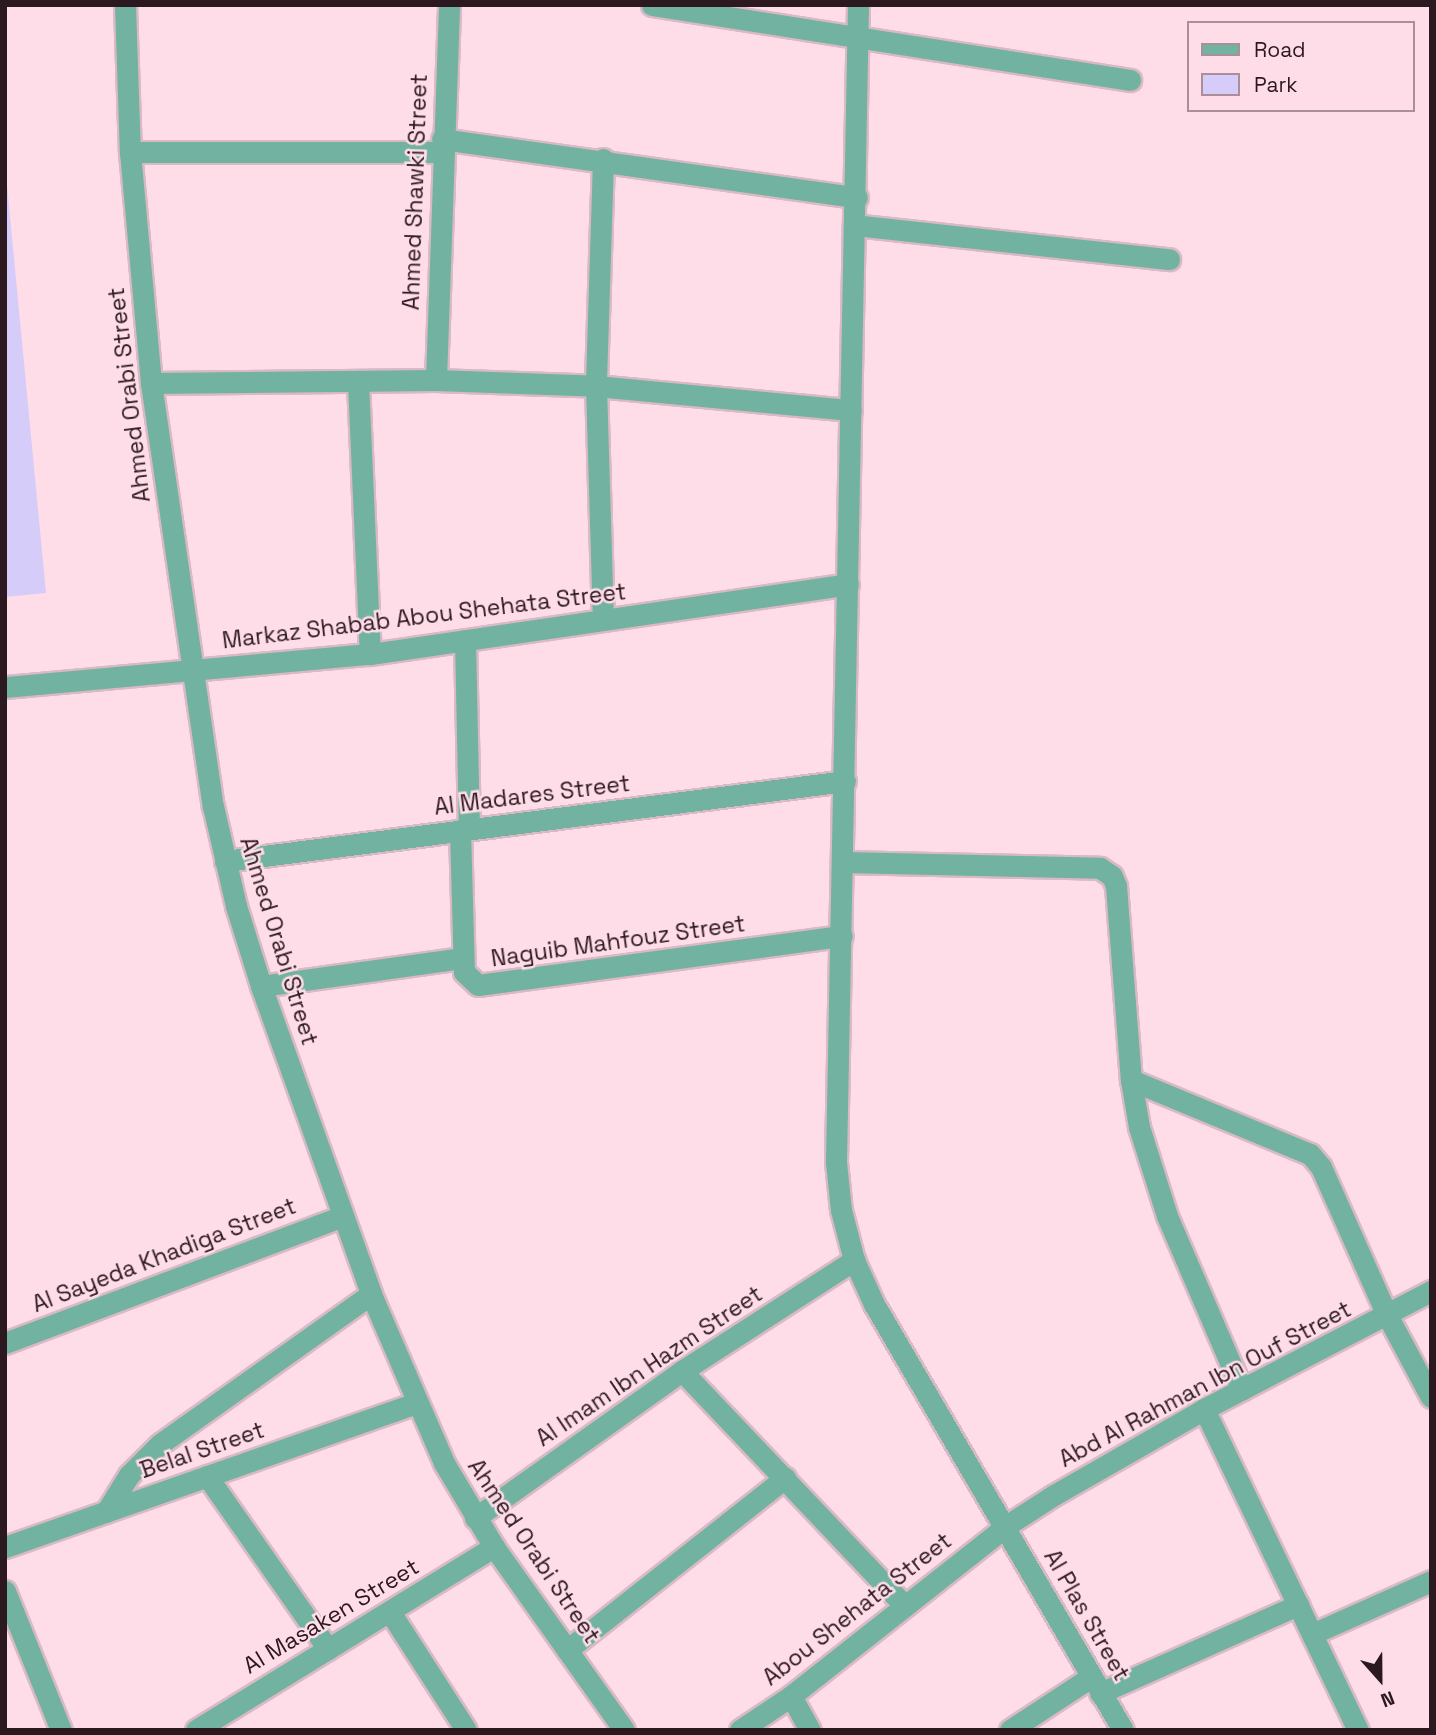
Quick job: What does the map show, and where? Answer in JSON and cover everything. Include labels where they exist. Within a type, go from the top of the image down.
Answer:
[{"type":"street","name":"Ahmed Orabi Street","points":[[125,5],[130,152],[152,383],[192,672],[225,862],[261,986],[342,1216],[371,1294],[444,1464],[494,1547],[624,1730]]},
{"type":"street","name":"Ahmed Shawki Street","points":[[436,380],[442,146],[449,5]]},
{"type":"street","points":[[652,5],[1130,80]]},
{"type":"street","name":"Al Plas Street","points":[[858,5],[857,197],[854,225],[844,862],[836,1161],[841,1210],[854,1260],[874,1304],[1006,1526],[1122,1730]]},
{"type":"street","points":[[130,152],[442,146],[603,159],[857,197]]},
{"type":"street","points":[[603,159],[596,386],[603,620]]},
{"type":"street","points":[[854,225],[1169,259]]},
{"type":"street","points":[[152,383],[436,380],[596,386],[851,410]]},
{"type":"street","points":[[358,382],[370,653]]},
{"type":"street","name":"Markaz Shabab Abou Shehata Street","points":[[5,687],[192,672],[370,653],[848,584]]},
{"type":"street","name":"Naguib Mahfouz Street","points":[[465,640],[463,958],[467,978],[484,987],[842,936]]},
{"type":"street","name":"Al Madares Street","points":[[225,862],[845,781]]},
{"type":"street","points":[[844,862],[1100,868],[1112,876],[1116,886],[1130,1080],[1151,1172],[1242,1390]]},
{"type":"street","points":[[261,986],[463,958]]},
{"type":"street","points":[[1130,1080],[1310,1154],[1321,1167],[1387,1315],[1431,1397]]},
{"type":"street","name":"Al Sayeda Khadiga Street","points":[[5,1343],[342,1216]]},
{"type":"street","name":"Al Imam Ibn Hazm Street","points":[[475,1518],[682,1371],[854,1260]]},
{"type":"street","name":"Abd Al Rahman Ibn Ouf Street","points":[[1006,1526],[1103,1465],[1204,1409],[1431,1291]]},
{"type":"street","points":[[106,1512],[129,1475],[160,1444],[371,1294]]},
{"type":"street","points":[[682,1371],[904,1605]]},
{"type":"street","name":"Belal Street","points":[[5,1547],[416,1403]]},
{"type":"street","points":[[1204,1409],[1357,1730]]},
{"type":"street","points":[[208,1476],[328,1649]]},
{"type":"street","points":[[567,1650],[786,1478]]},
{"type":"street","name":"Abou Shehata Street","points":[[740,1730],[791,1696],[1006,1526]]},
{"type":"street","name":"Al Masaken Street","points":[[196,1730],[494,1547]]},
{"type":"street","points":[[1312,1634],[1431,1581]]},
{"type":"street","points":[[5,1591],[61,1730]]},
{"type":"street","points":[[1010,1730],[1096,1685],[1298,1605]]},
{"type":"street","points":[[390,1612],[466,1730]]},
{"type":"street","points":[[791,1696],[810,1730]]},
{"type":"green space","points":[[5,164],[46,593],[5,597]]}]
